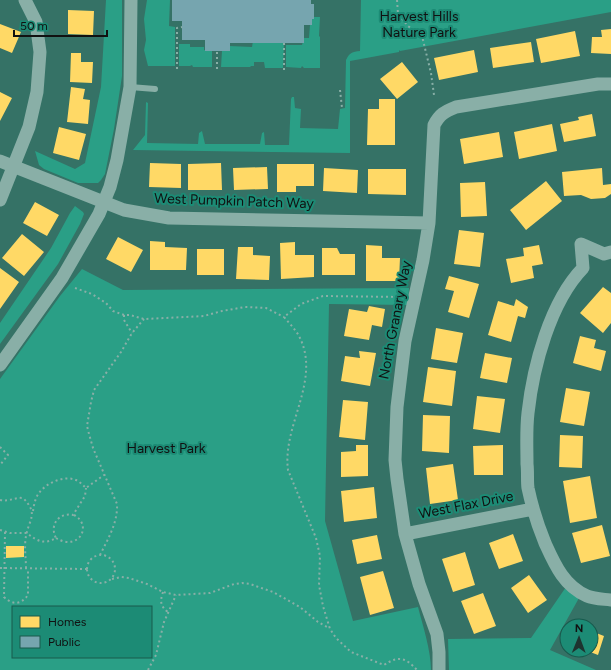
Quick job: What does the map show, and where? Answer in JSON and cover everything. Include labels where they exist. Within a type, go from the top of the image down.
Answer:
[{"type":"street","points":[[0,200],[29,128],[37,92],[40,52],[36,22],[24,0]]},
{"type":"street","points":[[0,365],[62,278],[99,214],[110,188],[117,160],[130,88],[131,0]]},
{"type":"street","name":"North Granary Way","points":[[439,670],[439,652],[436,634],[419,584],[405,534],[395,460],[398,399],[404,341],[423,260],[429,223],[434,125],[439,116],[456,107],[598,84],[611,84]]},
{"type":"street","name":"West Pumpkin Patch Way","points":[[0,161],[124,210],[169,218],[429,223]]},
{"type":"street","points":[[605,599],[588,597],[569,585],[557,570],[533,509],[528,487],[526,439],[530,399],[538,361],[553,314],[562,295],[573,278],[583,268],[581,244],[604,254],[611,252]]},
{"type":"street","name":"West Flax Drive","points":[[405,534],[533,509]]},
{"type":"lane","points":[[130,88],[155,89]]},
{"type":"path","points":[[397,0],[398,14],[408,26],[422,36],[431,73],[434,95]]},
{"type":"path","points":[[177,69],[177,28],[182,28]]},
{"type":"path","points":[[284,42],[284,70]]},
{"type":"path","points":[[216,69],[217,51]]},
{"type":"path","points":[[340,90],[342,108]]},
{"type":"path","points":[[75,288],[92,294],[106,303],[113,311],[144,319],[204,316],[245,307],[266,308],[284,317],[298,335],[306,356],[307,370],[288,448],[288,470],[316,538],[320,556],[319,585],[322,606],[330,629],[336,638],[352,652],[384,665],[398,658],[404,659],[412,664],[417,670]]},
{"type":"path","points":[[284,317],[301,304],[323,296],[404,297]]},
{"type":"path","points":[[124,315],[124,320],[132,333]]},
{"type":"path","points":[[100,555],[115,521],[117,504],[104,475],[89,434],[87,426],[91,402],[94,390],[121,352],[132,333],[144,319]]},
{"type":"path","points":[[0,447],[8,455],[0,465]]},
{"type":"path","points":[[73,515],[85,496],[86,488],[104,475]]},
{"type":"path","points":[[5,532],[4,597],[8,601],[17,603],[22,602],[28,595],[26,536],[32,512],[39,493],[43,488],[58,480],[75,479],[86,488]]},
{"type":"path","points":[[0,500],[7,501],[23,498],[31,507],[32,512]]},
{"type":"path","points":[[63,515],[73,515],[78,518],[82,526],[80,537],[70,543],[61,541],[56,538],[53,530],[58,519],[63,515]]},
{"type":"path","points":[[0,530],[5,532],[27,533],[40,542],[47,542],[56,538]]},
{"type":"path","points":[[112,579],[115,565],[110,558],[100,555],[96,556],[90,561],[87,569],[91,578],[99,583],[108,582],[112,579],[121,577],[130,578],[163,592],[176,595],[210,593],[234,584],[250,584],[273,592],[300,607],[318,622],[330,629]]},
{"type":"path","points":[[0,568],[87,569]]},
{"type":"path","points":[[163,592],[160,600],[163,608],[168,612]]},
{"type":"path","points":[[148,670],[156,655],[168,612],[176,595]]},
{"type":"green space","points":[[106,0],[122,0],[122,76],[114,129],[105,174],[101,180],[98,183],[78,183],[44,169],[39,165],[35,151],[75,169],[85,163],[101,87]]},
{"type":"green space","points":[[147,0],[170,0],[169,26],[175,27],[175,66],[148,66],[144,50],[146,40],[144,19]]},
{"type":"green space","name":"Harvest Hills Nature Park","points":[[361,0],[611,0],[611,12],[399,50],[399,52],[350,61],[350,153],[133,150],[145,135],[146,102],[148,103],[147,143],[198,144],[199,133],[202,131],[205,144],[260,144],[262,133],[264,132],[265,145],[289,145],[292,97],[294,97],[295,108],[301,109],[300,128],[338,129],[340,109],[345,108],[346,60],[352,53],[360,51]]},
{"type":"green space","points":[[314,17],[320,17],[320,68],[304,68],[302,66],[301,68],[286,67],[286,45],[302,45],[304,38],[309,38],[310,25],[312,25],[312,19],[314,19]]},
{"type":"green space","points":[[253,41],[284,42],[283,68],[265,68],[264,62],[254,62],[254,66],[250,67],[221,67],[222,51],[229,46],[252,47]]},
{"type":"green space","points":[[179,44],[190,44],[190,47],[204,47],[204,50],[212,51],[212,67],[193,67],[192,65],[179,66]]},
{"type":"green space","points":[[75,206],[84,214],[80,224],[58,264],[0,344],[0,323],[51,248]]},
{"type":"green space","name":"Harvest Park","points":[[82,269],[123,290],[409,288],[408,305],[329,304],[325,521],[353,621],[418,607],[428,647],[431,670],[0,670],[0,379],[60,296]]},
{"type":"green space","points":[[566,587],[579,598],[568,618],[559,618],[559,634],[550,650],[559,654],[559,658],[568,658],[596,670],[449,670],[448,639],[531,638]]},
{"type":"building: Homes","points":[[68,10],[94,11],[93,35],[68,34]]},
{"type":"building: Homes","points":[[0,24],[21,32],[12,53],[0,48]]},
{"type":"building: Homes","points":[[611,29],[611,54],[591,53],[592,37],[602,37],[601,30]]},
{"type":"building: Homes","points":[[575,31],[580,56],[541,63],[536,39]]},
{"type":"building: Homes","points":[[531,42],[534,62],[493,68],[490,48]]},
{"type":"building: Homes","points":[[474,50],[478,72],[439,80],[434,58]]},
{"type":"building: Homes","points":[[71,53],[81,53],[81,62],[93,62],[92,83],[70,82]]},
{"type":"building: Homes","points":[[402,62],[418,82],[397,99],[380,79]]},
{"type":"building: Homes","points":[[71,87],[85,89],[83,99],[90,100],[88,124],[67,122]]},
{"type":"building: Homes","points":[[0,92],[12,98],[0,121]]},
{"type":"building: Homes","points":[[379,99],[395,99],[395,145],[367,145],[368,109],[379,109]]},
{"type":"building: Homes","points":[[592,114],[596,136],[564,142],[560,124],[579,120],[578,117]]},
{"type":"building: Homes","points":[[552,124],[557,151],[519,159],[514,132]]},
{"type":"building: Homes","points":[[59,127],[86,134],[79,160],[53,153]]},
{"type":"building: Homes","points":[[499,132],[503,157],[464,164],[460,139]]},
{"type":"building: Homes","points":[[150,163],[181,164],[181,188],[149,187]]},
{"type":"building: Homes","points":[[221,163],[222,190],[188,190],[188,164]]},
{"type":"building: Homes","points":[[277,164],[314,164],[314,186],[296,186],[296,192],[277,192]]},
{"type":"building: Homes","points":[[267,167],[268,189],[234,190],[233,168]]},
{"type":"building: Homes","points":[[324,168],[358,170],[357,193],[323,191]]},
{"type":"building: Homes","points":[[602,168],[603,185],[611,184],[611,194],[605,198],[591,199],[581,195],[564,196],[562,172]]},
{"type":"building: Homes","points":[[368,169],[406,169],[406,195],[368,194]]},
{"type":"building: Homes","points":[[546,181],[562,201],[526,230],[510,210]]},
{"type":"building: Homes","points":[[485,182],[487,216],[461,217],[460,183]]},
{"type":"building: Homes","points":[[35,202],[59,215],[47,236],[23,223]]},
{"type":"building: Homes","points":[[459,230],[484,233],[480,267],[454,264]]},
{"type":"building: Homes","points":[[22,234],[44,252],[24,276],[2,258]]},
{"type":"building: Homes","points":[[118,237],[143,250],[131,272],[106,259]]},
{"type":"building: Homes","points":[[150,241],[165,242],[165,247],[187,248],[186,270],[150,270]]},
{"type":"building: Homes","points":[[295,242],[295,255],[314,255],[314,277],[281,279],[280,243]]},
{"type":"building: Homes","points":[[366,245],[382,246],[382,258],[400,258],[399,281],[366,281]]},
{"type":"building: Homes","points":[[539,245],[543,264],[532,266],[534,278],[511,283],[506,259],[524,256],[523,248]]},
{"type":"building: Homes","points":[[238,247],[253,247],[253,255],[270,256],[269,280],[236,279]]},
{"type":"building: Homes","points":[[322,248],[337,248],[340,254],[355,254],[355,275],[322,275]]},
{"type":"building: Homes","points":[[197,249],[224,249],[224,275],[197,275]]},
{"type":"building: Homes","points":[[0,268],[19,282],[0,309]]},
{"type":"building: Homes","points":[[449,276],[479,284],[469,318],[448,312],[454,291],[445,289]]},
{"type":"building: Homes","points":[[603,287],[611,293],[611,323],[603,333],[580,313]]},
{"type":"building: Homes","points":[[516,299],[528,307],[525,318],[518,316],[511,342],[488,335],[498,301],[514,306]]},
{"type":"building: Homes","points":[[369,306],[385,309],[382,327],[372,325],[369,340],[344,336],[349,309],[367,312]]},
{"type":"building: Homes","points":[[436,328],[463,333],[457,363],[431,359]]},
{"type":"building: Homes","points":[[580,336],[596,340],[594,348],[606,351],[601,371],[573,363]]},
{"type":"building: Homes","points":[[359,351],[376,353],[370,386],[341,381],[345,356],[360,358]]},
{"type":"building: Homes","points":[[485,353],[512,358],[507,383],[480,378]]},
{"type":"building: Homes","points":[[428,367],[456,371],[452,406],[423,402]]},
{"type":"building: Homes","points":[[566,388],[590,392],[584,426],[560,422]]},
{"type":"building: Homes","points":[[477,396],[505,399],[500,433],[473,429]]},
{"type":"building: Homes","points":[[343,400],[368,402],[365,440],[339,437]]},
{"type":"building: Homes","points":[[423,415],[450,416],[449,453],[422,451]]},
{"type":"building: Homes","points":[[560,435],[583,436],[582,468],[559,467]]},
{"type":"building: Homes","points":[[356,445],[368,445],[368,476],[341,477],[341,452],[356,451]]},
{"type":"building: Homes","points":[[503,445],[503,475],[474,475],[473,446]]},
{"type":"building: Homes","points":[[453,464],[458,500],[430,504],[426,468]]},
{"type":"building: Homes","points":[[590,476],[597,518],[570,523],[563,481]]},
{"type":"building: Homes","points":[[374,487],[377,518],[344,522],[341,491]]},
{"type":"building: Homes","points":[[602,525],[610,556],[581,563],[572,533]]},
{"type":"building: Homes","points":[[513,534],[523,561],[499,569],[489,543]]},
{"type":"building: Homes","points":[[377,535],[382,559],[357,564],[352,540]]},
{"type":"building: Homes","points":[[6,546],[24,546],[24,557],[6,558]]},
{"type":"building: Homes","points":[[465,552],[475,585],[453,592],[442,559]]},
{"type":"building: Homes","points":[[383,571],[394,608],[370,615],[360,577]]},
{"type":"building: Homes","points":[[529,575],[547,600],[528,613],[511,588]]},
{"type":"building: Homes","points":[[483,593],[496,626],[474,634],[461,601]]},
{"type":"building: Homes","points":[[599,634],[604,636],[599,652]]},
{"type":"building: Public","points":[[172,0],[311,0],[311,4],[314,4],[314,19],[312,19],[312,25],[304,25],[304,43],[230,43],[230,51],[205,51],[205,40],[182,40],[182,21],[172,21]]}]
